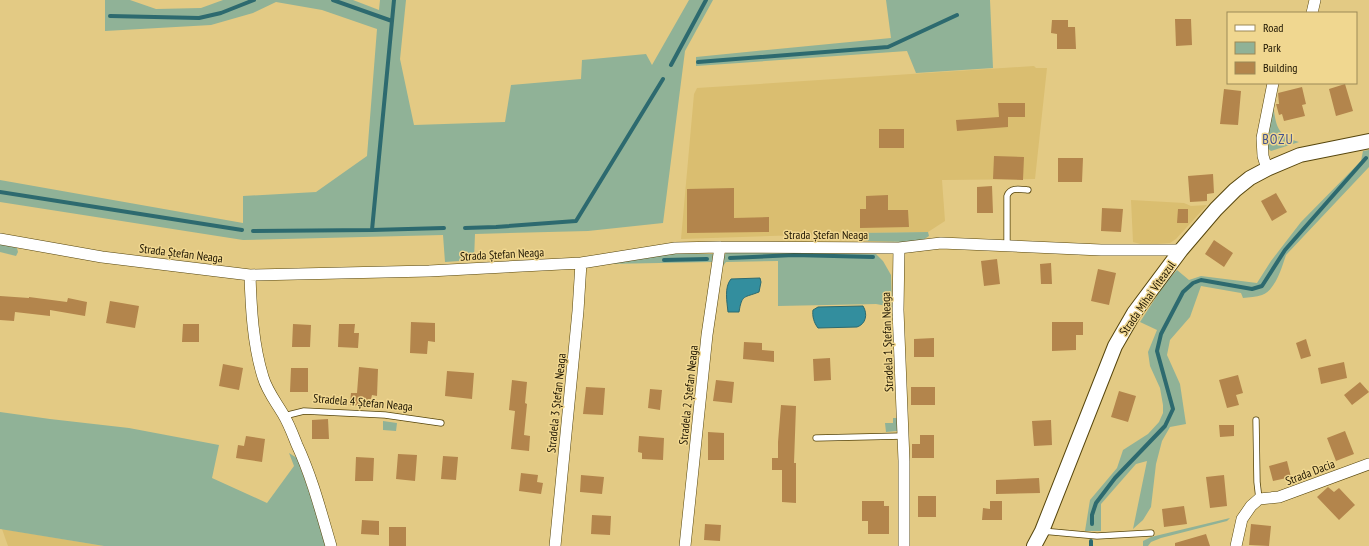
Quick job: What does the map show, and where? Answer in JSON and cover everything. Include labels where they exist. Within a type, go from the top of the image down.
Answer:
[{"type":"street","points":[[1312,12],[1316,0]]},
{"type":"street","points":[[1266,169],[1263,156],[1262,138],[1273,84]]},
{"type":"street","name":"Strada Mihai Viteazul","points":[[1034,546],[1042,531],[1114,346],[1134,313],[1181,250],[1216,209],[1235,190],[1250,178],[1266,169],[1300,155],[1369,141]]},
{"type":"street","name":"Strada Ștefan Neaga","points":[[0,239],[102,257],[250,275],[429,271],[581,263],[675,248],[898,248],[941,243],[1101,250],[1181,250]]},
{"type":"street","name":"Stradela 2 Ștefan Neaga","points":[[685,546],[707,335],[720,247]]},
{"type":"street","name":"Stradela 1 Ștefan Neaga","points":[[898,248],[898,310],[903,436],[904,546]]},
{"type":"street","name":"Stradela 3 Ștefan Neaga","points":[[555,546],[578,311],[581,263]]},
{"type":"street","points":[[250,275],[250,298],[256,345],[263,377],[269,392],[284,416],[298,446],[313,487],[331,546]]},
{"type":"street","name":"Strada Dacia","points":[[1259,499],[1279,498],[1369,464]]},
{"type":"street","points":[[1236,546],[1240,524],[1244,515],[1259,499]]},
{"type":"lane","points":[[1007,246],[1007,196],[1009,191],[1012,189],[1028,190]]},
{"type":"lane","name":"Stradela 4 Ștefan Neaga","points":[[284,416],[304,411],[385,415],[441,423]]},
{"type":"lane","points":[[1256,420],[1256,482],[1259,499]]},
{"type":"lane","points":[[816,438],[903,436]]},
{"type":"lane","points":[[1042,531],[1097,536],[1151,533]]},
{"type":"shaded area","points":[[1034,66],[1036,68],[1047,68],[1035,179],[942,180],[945,221],[928,232],[858,233],[847,231],[834,234],[681,239],[694,94],[697,88]]},
{"type":"shaded area","points":[[1131,200],[1184,203],[1191,206],[1207,205],[1176,239],[1170,243],[1144,245],[1133,242]]},
{"type":"shaded area","points":[[2,529],[104,546],[8,546]]},
{"type":"green space","points":[[105,0],[130,0],[156,9],[201,8],[223,0],[353,0],[379,10],[380,0],[406,0],[400,59],[414,125],[505,122],[511,85],[581,79],[582,60],[646,54],[652,65],[689,0],[713,0],[685,51],[663,223],[588,231],[475,234],[474,260],[445,262],[443,235],[243,240],[0,202],[0,180],[243,223],[243,196],[316,192],[367,156],[377,29],[322,10],[276,2],[253,13],[211,25],[105,31]]},
{"type":"green space","points":[[886,0],[990,0],[993,68],[916,73],[907,51],[696,66],[696,57],[891,38]]},
{"type":"green space","points":[[1273,104],[1278,128],[1286,136],[1299,142],[1271,151],[1267,148],[1266,143]]},
{"type":"green space","points":[[1369,150],[1369,167],[1286,255],[1274,284],[1267,293],[1260,296],[1243,298],[1241,293],[1201,286],[1190,317],[1170,340],[1167,355],[1180,384],[1186,424],[1170,427],[1162,441],[1156,464],[1151,507],[1143,520],[1133,529],[1147,461],[1136,464],[1101,504],[1101,531],[1085,531],[1090,500],[1117,468],[1123,450],[1148,434],[1159,422],[1163,413],[1160,388],[1150,366],[1148,352],[1157,330],[1140,322],[1167,280],[1177,270],[1189,280],[1201,276],[1257,283],[1271,261],[1301,222],[1361,161],[1363,151]]},
{"type":"green space","points":[[847,231],[858,233],[928,232],[929,236],[923,240],[906,242],[867,241],[858,238]]},
{"type":"green space","points":[[0,244],[17,248],[18,252],[16,256],[0,252]]},
{"type":"green space","points":[[767,252],[876,254],[883,261],[891,275],[892,307],[876,304],[778,306],[778,261],[726,262],[722,267],[726,253]]},
{"type":"green space","points":[[671,253],[713,254],[712,262],[606,264]]},
{"type":"green space","points":[[0,412],[129,428],[219,445],[212,478],[267,503],[294,466],[289,453],[297,458],[326,546],[104,546],[0,529]]},
{"type":"green space","points":[[893,418],[897,418],[897,431],[886,432],[885,423],[893,423]]},
{"type":"green space","points":[[383,421],[397,423],[396,431],[383,430]]},
{"type":"green space","points":[[1230,518],[1227,521],[1161,538],[1151,542],[1148,546],[1143,546],[1143,541],[1151,537]]},
{"type":"water","points":[[760,278],[761,282],[759,292],[743,299],[739,312],[728,312],[727,286],[731,279]]},
{"type":"water","points":[[863,306],[866,315],[860,326],[818,328],[815,324],[813,310],[818,307]]},
{"type":"building","points":[[1175,19],[1191,19],[1192,45],[1176,46]]},
{"type":"building","points":[[1052,20],[1068,20],[1068,27],[1075,27],[1076,49],[1057,49],[1057,34],[1051,33]]},
{"type":"building","points":[[1345,84],[1353,111],[1336,116],[1329,89]]},
{"type":"building","points":[[1302,87],[1306,104],[1302,105],[1305,116],[1284,121],[1282,114],[1279,115],[1276,104],[1279,104],[1278,93]]},
{"type":"building","points":[[1224,89],[1241,91],[1238,125],[1220,124]]},
{"type":"building","points":[[998,103],[1025,103],[1025,117],[1008,117],[1008,127],[957,131],[956,120],[999,117]]},
{"type":"building","points":[[879,129],[904,129],[904,148],[879,148]]},
{"type":"building","points":[[994,156],[1024,157],[1023,180],[993,179]]},
{"type":"building","points":[[1058,158],[1083,158],[1082,182],[1058,182]]},
{"type":"building","points":[[1213,174],[1214,193],[1207,194],[1207,201],[1190,202],[1188,176]]},
{"type":"building","points":[[992,186],[993,213],[977,213],[977,187]]},
{"type":"building","points":[[734,188],[734,218],[769,217],[769,232],[687,233],[687,189]]},
{"type":"building","points":[[1276,193],[1287,212],[1272,221],[1261,201]]},
{"type":"building","points":[[888,195],[888,210],[908,210],[909,227],[860,228],[860,209],[866,209],[866,196]]},
{"type":"building","points":[[1102,208],[1123,209],[1121,232],[1101,231]]},
{"type":"building","points":[[1178,209],[1188,209],[1188,223],[1177,223]]},
{"type":"building","points":[[1214,240],[1233,253],[1224,267],[1205,254]]},
{"type":"building","points":[[997,259],[1000,284],[984,286],[981,261]]},
{"type":"building","points":[[1051,263],[1052,284],[1041,284],[1040,264]]},
{"type":"building","points":[[1098,269],[1116,273],[1109,305],[1091,301]]},
{"type":"building","points":[[0,296],[29,297],[67,302],[68,298],[87,302],[85,316],[50,310],[50,316],[15,312],[14,321],[0,320]]},
{"type":"building","points":[[110,301],[139,306],[135,328],[106,323]]},
{"type":"building","points":[[411,322],[435,323],[435,342],[428,341],[427,354],[410,353]]},
{"type":"building","points":[[1052,322],[1083,322],[1083,335],[1076,335],[1076,350],[1052,351]]},
{"type":"building","points":[[183,324],[199,324],[199,342],[182,342]]},
{"type":"building","points":[[293,324],[311,325],[310,347],[292,347]]},
{"type":"building","points":[[339,324],[355,324],[354,333],[359,333],[358,348],[338,347]]},
{"type":"building","points":[[934,338],[934,357],[914,357],[914,339]]},
{"type":"building","points":[[1306,339],[1311,356],[1301,359],[1296,343]]},
{"type":"building","points":[[744,342],[762,343],[762,350],[774,351],[774,362],[743,359]]},
{"type":"building","points":[[830,358],[831,380],[814,381],[813,359]]},
{"type":"building","points":[[1344,362],[1347,378],[1321,384],[1318,368]]},
{"type":"building","points":[[223,364],[243,368],[239,390],[219,386]]},
{"type":"building","points":[[359,367],[378,369],[377,396],[372,395],[371,399],[368,399],[368,406],[350,405],[351,393],[357,393]]},
{"type":"building","points":[[291,368],[308,368],[308,392],[290,392]]},
{"type":"building","points":[[447,371],[474,373],[472,399],[445,396]]},
{"type":"building","points":[[1238,375],[1243,393],[1236,395],[1239,405],[1227,408],[1219,380]]},
{"type":"building","points":[[512,380],[527,382],[525,403],[527,404],[524,435],[530,436],[529,451],[511,449],[515,411],[509,410]]},
{"type":"building","points":[[716,380],[734,382],[732,403],[713,401]]},
{"type":"building","points":[[1360,382],[1369,392],[1352,405],[1344,395]]},
{"type":"building","points":[[586,387],[605,388],[603,415],[583,414]]},
{"type":"building","points":[[911,387],[935,387],[935,405],[911,405]]},
{"type":"building","points":[[650,389],[662,390],[660,410],[648,408]]},
{"type":"building","points":[[1119,391],[1136,396],[1128,422],[1111,417]]},
{"type":"building","points":[[781,405],[796,406],[794,463],[796,463],[796,503],[782,502],[782,470],[772,470],[772,458],[778,458]]},
{"type":"building","points":[[328,419],[329,439],[312,439],[312,420]]},
{"type":"building","points":[[1051,420],[1052,445],[1034,446],[1032,421]]},
{"type":"building","points":[[1219,425],[1234,425],[1234,436],[1220,437]]},
{"type":"building","points":[[1345,431],[1354,454],[1336,461],[1327,438]]},
{"type":"building","points":[[708,432],[724,433],[724,460],[708,460]]},
{"type":"building","points":[[920,435],[934,435],[934,458],[912,458],[912,444],[920,444]]},
{"type":"building","points":[[246,436],[265,439],[262,462],[236,458],[238,445],[244,446]]},
{"type":"building","points":[[639,436],[664,438],[663,460],[642,459],[642,453],[638,452]]},
{"type":"building","points":[[398,454],[417,455],[415,481],[396,479]]},
{"type":"building","points":[[443,456],[458,457],[456,480],[441,479]]},
{"type":"building","points":[[356,457],[374,458],[373,481],[355,481]]},
{"type":"building","points":[[1287,461],[1291,477],[1273,481],[1269,466]]},
{"type":"building","points":[[521,473],[538,475],[537,482],[543,483],[541,494],[519,491]]},
{"type":"building","points":[[581,475],[604,477],[602,494],[580,492]]},
{"type":"building","points":[[1224,475],[1227,506],[1210,508],[1206,477]]},
{"type":"building","points":[[1039,478],[1040,493],[996,494],[996,480]]},
{"type":"building","points":[[1328,487],[1334,492],[1339,488],[1355,505],[1339,520],[1317,497]]},
{"type":"building","points":[[918,496],[936,496],[936,517],[918,517]]},
{"type":"building","points":[[862,501],[884,501],[884,506],[889,506],[889,534],[868,534],[868,521],[862,521]]},
{"type":"building","points":[[990,501],[1002,501],[1002,520],[982,520],[983,508],[990,509]]},
{"type":"building","points":[[1184,506],[1187,524],[1164,527],[1162,509]]},
{"type":"building","points":[[592,515],[611,516],[610,535],[591,534]]},
{"type":"building","points":[[362,520],[379,521],[379,535],[361,534]]},
{"type":"building","points":[[705,524],[721,525],[720,541],[704,540]]},
{"type":"building","points":[[1251,524],[1271,526],[1269,546],[1249,545]]},
{"type":"building","points":[[389,527],[406,527],[406,546],[389,546]]},
{"type":"building","points":[[1206,534],[1210,546],[1175,546],[1175,543]]},
{"type":"waterway","points":[[110,16],[199,18],[221,13],[254,0]]},
{"type":"waterway","points":[[333,0],[392,21]]},
{"type":"waterway","points":[[253,231],[372,230],[394,0]]},
{"type":"waterway","points":[[671,65],[706,0]]},
{"type":"waterway","points":[[698,62],[888,47],[957,15]]},
{"type":"waterway","points":[[465,228],[576,221],[663,79]]},
{"type":"waterway","points":[[1092,524],[1092,515],[1096,503],[1115,478],[1165,426],[1173,409],[1157,351],[1161,334],[1183,292],[1193,283],[1201,280],[1252,289],[1262,286],[1285,250],[1366,158]]},
{"type":"waterway","points":[[0,192],[242,230]]},
{"type":"waterway","points":[[372,230],[444,228]]},
{"type":"waterway","points":[[730,258],[794,255],[873,257]]},
{"type":"waterway","points":[[664,260],[707,259]]},
{"type":"waterway","points":[[1091,541],[1091,546]]},
{"type":"district","name":"BOZU","points":[[1278,139]]}]
